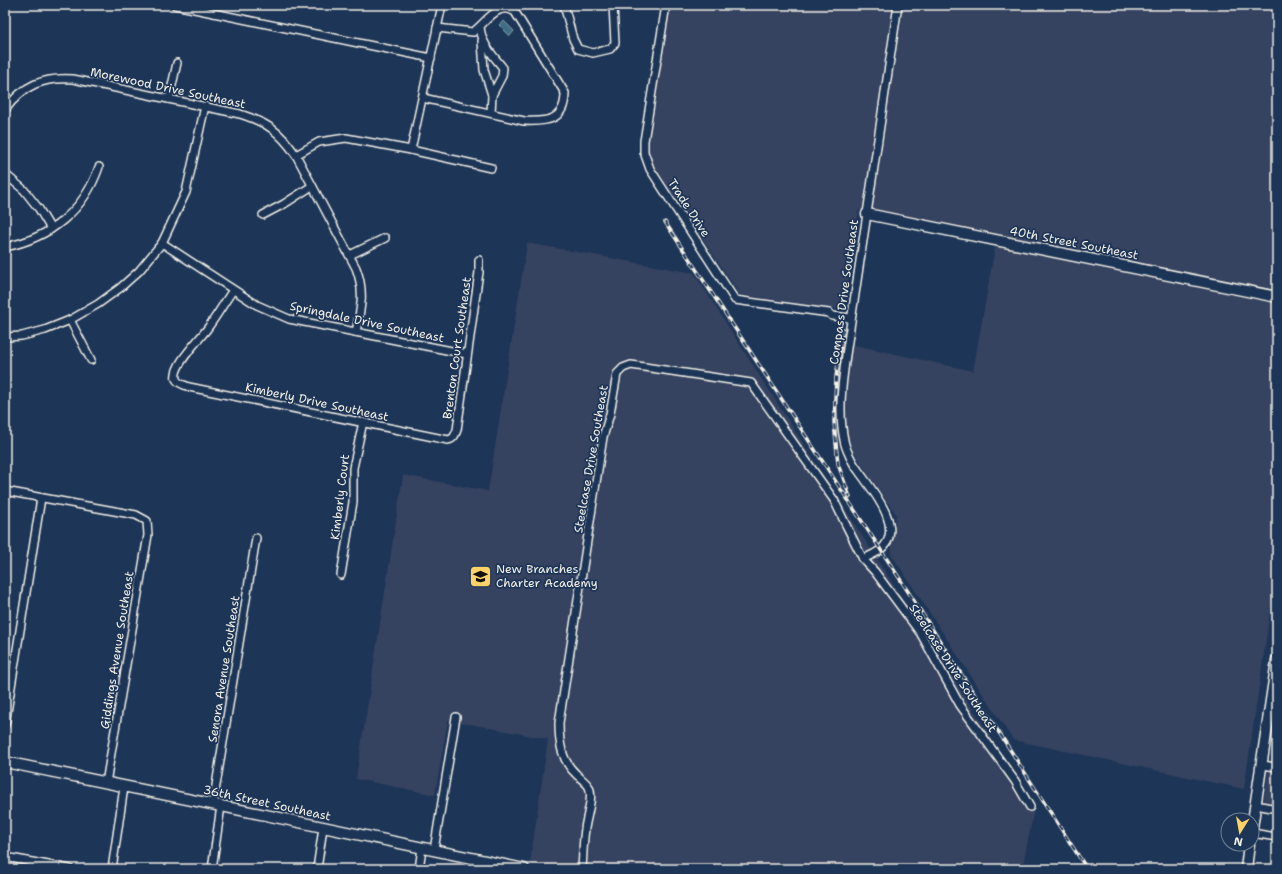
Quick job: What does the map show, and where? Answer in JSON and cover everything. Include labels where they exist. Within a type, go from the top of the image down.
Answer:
[{"type":"street","points":[[175,5],[188,6],[431,58]]},
{"type":"street","points":[[411,150],[442,5]]},
{"type":"street","points":[[564,5],[573,39],[578,49],[593,53],[610,49],[615,43],[613,5]]},
{"type":"street","name":"Trade Drive","points":[[666,5],[644,141],[644,152],[650,169],[736,300],[829,313],[832,316],[851,318]]},
{"type":"street","name":"Compass Drive Southeast","points":[[864,558],[880,550],[889,538],[889,528],[886,514],[872,489],[857,469],[844,441],[840,409],[844,366],[898,5]]},
{"type":"street","points":[[423,98],[524,121],[551,120],[560,113],[565,102],[564,93],[515,12],[511,9],[499,9],[490,14],[480,27],[473,32],[437,28]]},
{"type":"street","points":[[480,27],[484,70],[492,95],[491,114]]},
{"type":"street","points":[[481,38],[502,68],[502,76],[492,95]]},
{"type":"street","points":[[169,99],[176,63]]},
{"type":"street","name":"Morewood Drive Southeast","points":[[5,110],[13,99],[30,86],[42,81],[60,78],[73,79],[205,106],[254,118],[270,126],[284,139],[296,154],[350,255],[361,281],[362,302],[356,332]]},
{"type":"street","points":[[5,337],[22,336],[45,330],[70,320],[98,304],[120,288],[139,271],[162,243],[186,192],[205,106]]},
{"type":"street","points":[[296,154],[319,142],[346,138],[411,150],[491,168]]},
{"type":"street","points":[[5,247],[16,245],[34,238],[51,229],[68,216],[80,204],[90,190],[99,167]]},
{"type":"street","points":[[5,174],[24,190],[39,209],[51,229]]},
{"type":"street","points":[[263,215],[284,204],[312,186]]},
{"type":"street","name":"40th Street Southeast","points":[[867,214],[1277,297]]},
{"type":"street","points":[[350,255],[385,238]]},
{"type":"street","name":"Springdale Drive Southeast","points":[[162,243],[257,305],[289,319],[467,354]]},
{"type":"street","name":"Brenton Court Southeast","points":[[452,439],[457,430],[479,272],[479,260]]},
{"type":"street","name":"Kimberly Drive Southeast","points":[[233,290],[207,329],[184,358],[176,374],[179,383],[189,387],[443,439],[452,439]]},
{"type":"street","points":[[70,320],[91,360]]},
{"type":"street","name":"Steelcase Drive Southeast","points":[[582,869],[585,828],[590,792],[589,787],[574,773],[567,763],[560,749],[559,723],[603,437],[610,414],[617,374],[623,368],[632,365],[751,383],[834,500],[864,558],[921,634],[960,705],[1015,781],[1030,807]]},
{"type":"street","name":"Kimberly Court","points":[[341,575],[353,502],[353,468],[363,422]]},
{"type":"street","points":[[5,491],[41,498],[5,724]]},
{"type":"street","name":"Giddings Avenue Southeast","points":[[41,498],[87,505],[136,515],[147,521],[148,535],[106,783]]},
{"type":"street","name":"Senora Avenue Southeast","points":[[212,869],[217,805],[256,538]]},
{"type":"street","points":[[1255,812],[1277,660]]},
{"type":"street","points":[[434,850],[456,717]]},
{"type":"street","name":"36th Street Southeast","points":[[5,762],[522,869]]},
{"type":"street","points":[[1262,765],[1277,767]]},
{"type":"street","points":[[112,869],[124,787]]},
{"type":"street","points":[[1256,805],[1277,809]]},
{"type":"street","points":[[317,869],[322,828]]},
{"type":"street","points":[[1260,834],[1277,837]]},
{"type":"street","points":[[419,869],[422,848]]},
{"type":"street","points":[[1246,869],[1248,852]]},
{"type":"street","points":[[5,856],[70,869]]},
{"type":"shaded area","points":[[669,5],[1277,5],[1277,565],[1244,789],[1013,740],[891,554],[896,514],[870,478],[848,443],[844,419],[844,385],[850,344],[973,371],[997,236],[859,210],[844,310],[740,295],[650,160],[648,143]]},
{"type":"shaded area","points":[[504,21],[514,31],[510,36],[499,25]]},
{"type":"shaded area","points":[[527,243],[694,273],[1035,806],[1022,869],[547,869],[530,863],[548,739],[448,720],[435,795],[356,779],[403,475],[488,491]]},
{"type":"shaded area","points":[[1277,725],[1277,807],[1263,804]]},
{"type":"railway","points":[[665,222],[898,576],[1087,869]]},
{"type":"railway","points":[[843,329],[836,377],[834,422],[838,464],[850,497]]},
{"type":"place","name":"New Branches Charter Academy","points":[[480,576]]}]
